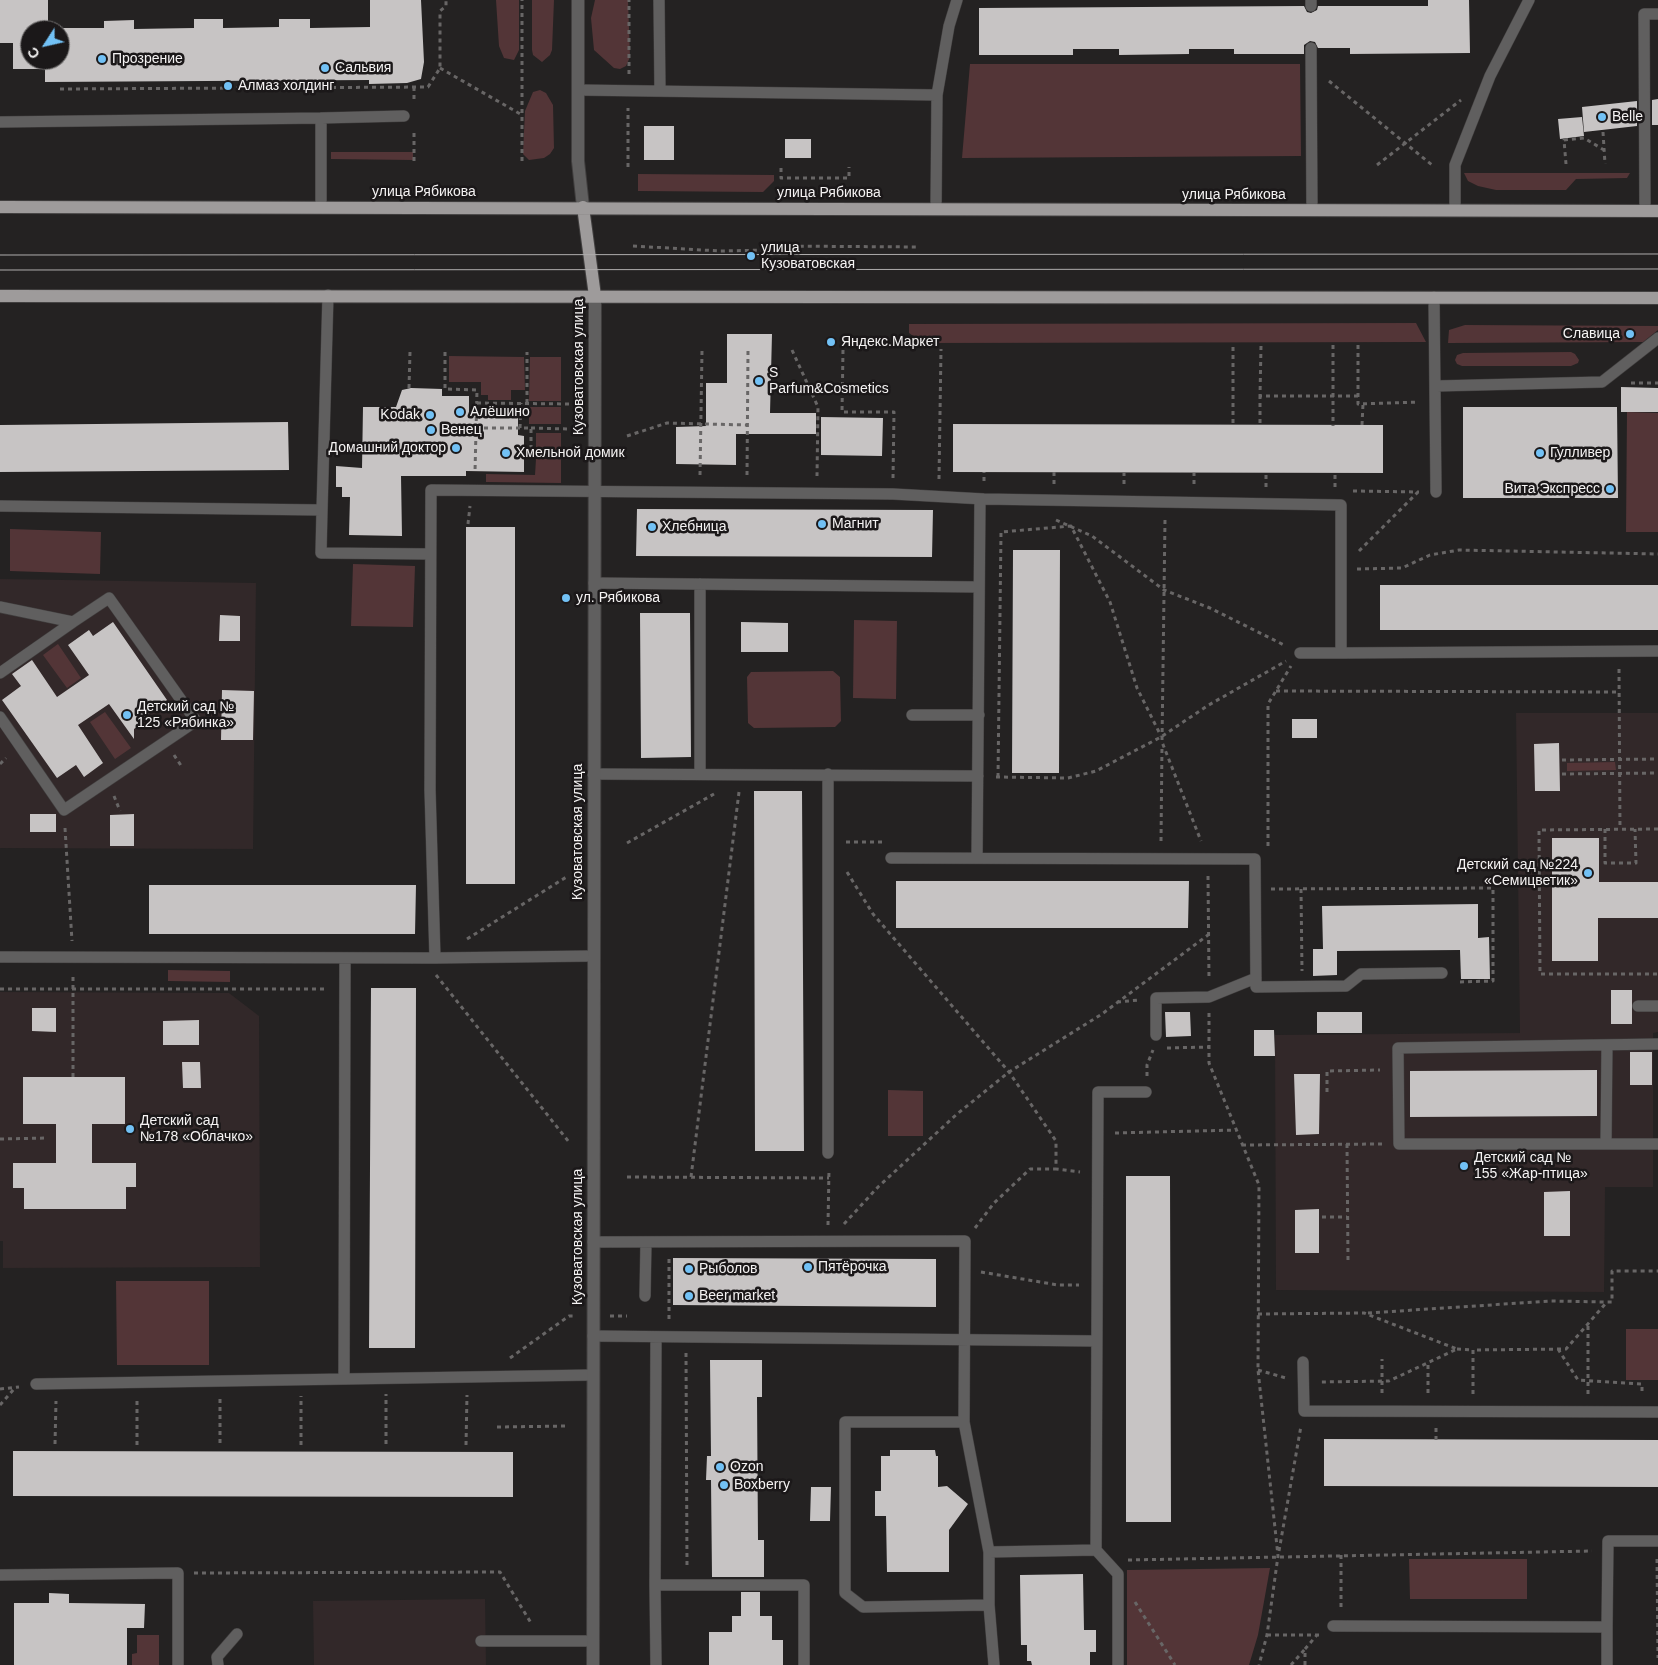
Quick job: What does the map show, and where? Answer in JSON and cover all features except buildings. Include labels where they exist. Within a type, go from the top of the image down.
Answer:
[{"type":"main road","name":"улица Рябикова","points":[[0,207],[1652,211]]},
{"type":"main road","name":"Кузоватовская улица","points":[[583,207],[594,296]]},
{"type":"main road","points":[[0,296],[1658,298]]},
{"type":"street","name":"Кузоватовская улица","points":[[578,0],[578,161],[583,207]]},
{"type":"street","name":"Кузоватовская улица","points":[[593,1665],[592,956],[594,296]]},
{"type":"lane","points":[[659,0],[660,91]]},
{"type":"lane","points":[[936,208],[938,95],[949,26],[957,0]]},
{"type":"lane","points":[[1455,210],[1455,165],[1490,76],[1529,0]]},
{"type":"lane","points":[[1652,211],[1644,14],[1658,14]]},
{"type":"lane","points":[[1311,48],[1312,210]]},
{"type":"lane","points":[[578,90],[938,95]]},
{"type":"lane","points":[[0,122],[404,116]]},
{"type":"lane","points":[[321,118],[321,207]]},
{"type":"lane","points":[[328,295],[322,553],[430,554]]},
{"type":"lane","points":[[1434,297],[1436,492]]},
{"type":"lane","points":[[1436,386],[1602,382],[1658,338]]},
{"type":"lane","points":[[435,958],[430,790],[431,490],[893,494],[980,499],[1341,505],[1341,653]]},
{"type":"lane","points":[[977,858],[980,499]]},
{"type":"lane","points":[[0,506],[322,510]]},
{"type":"lane","points":[[594,583],[979,587]]},
{"type":"lane","points":[[700,584],[700,773]]},
{"type":"lane","points":[[0,673],[109,598],[196,721],[64,810],[0,717]]},
{"type":"lane","points":[[0,607],[73,622]]},
{"type":"lane","points":[[1300,653],[1658,651]]},
{"type":"lane","points":[[912,715],[979,715]]},
{"type":"lane","points":[[593,774],[741,773],[978,776]]},
{"type":"lane","points":[[828,774],[828,1153]]},
{"type":"lane","points":[[892,858],[1255,859],[1256,986],[1346,986],[1361,974],[1442,973]]},
{"type":"lane","points":[[0,957],[435,958],[592,956]]},
{"type":"lane","points":[[344,1379],[345,958]]},
{"type":"lane","points":[[1156,1035],[1156,998],[1209,996],[1256,978]]},
{"type":"lane","points":[[1638,1006],[1658,1006]]},
{"type":"lane","points":[[1658,1044],[1398,1048],[1399,1144],[1658,1144]]},
{"type":"lane","points":[[1606,1143],[1607,1045]]},
{"type":"lane","points":[[1118,1665],[1118,1574],[1096,1550],[1098,1092],[1146,1092]]},
{"type":"lane","points":[[593,1242],[965,1241],[964,1422],[989,1552],[989,1605],[994,1665]]},
{"type":"lane","points":[[645,1296],[646,1242]]},
{"type":"lane","points":[[593,1336],[1097,1341]]},
{"type":"lane","points":[[656,1337],[656,1665]]},
{"type":"lane","points":[[1304,1362],[1304,1411],[1658,1412]]},
{"type":"lane","points":[[36,1384],[592,1375]]},
{"type":"lane","points":[[964,1422],[845,1422],[845,1593],[863,1607],[989,1605]]},
{"type":"lane","points":[[1607,1665],[1608,1542],[1657,1545]]},
{"type":"lane","points":[[989,1552],[1096,1550]]},
{"type":"lane","points":[[0,1575],[178,1573],[178,1665]]},
{"type":"lane","points":[[655,1585],[804,1585],[804,1665]]},
{"type":"lane","points":[[1337,1626],[1607,1627]]},
{"type":"lane","points":[[218,1665],[217,1657],[237,1634]]},
{"type":"lane","points":[[481,1641],[593,1642]]},
{"type":"path","points":[[60,89],[428,87],[440,68],[440,11],[446,6],[446,0]]},
{"type":"path","points":[[522,0],[522,160]]},
{"type":"path","points":[[1311,66],[1432,165]]},
{"type":"path","points":[[440,68],[522,115]]},
{"type":"path","points":[[1376,165],[1490,76]]},
{"type":"path","points":[[1602,132],[1604,164]]},
{"type":"path","points":[[1566,164],[1564,140],[1584,138],[1604,150]]},
{"type":"path","points":[[781,168],[781,178],[849,178],[849,167]]},
{"type":"path","points":[[633,246],[720,250],[770,250],[777,246],[918,247]]},
{"type":"path","points":[[1358,345],[1358,404],[1436,402]]},
{"type":"path","points":[[1260,424],[1261,346]]},
{"type":"path","points":[[1333,346],[1333,426]]},
{"type":"path","points":[[1233,347],[1233,423]]},
{"type":"path","points":[[792,350],[818,407],[817,493]]},
{"type":"path","points":[[843,350],[842,412],[894,412],[893,494]]},
{"type":"path","points":[[941,350],[941,485]]},
{"type":"path","points":[[700,492],[702,351]]},
{"type":"path","points":[[747,493],[748,351]]},
{"type":"path","points":[[409,388],[410,352]]},
{"type":"path","points":[[445,352],[445,389],[477,390],[475,491]]},
{"type":"path","points":[[527,352],[527,403]]},
{"type":"path","points":[[1624,383],[1658,383]]},
{"type":"path","points":[[1260,396],[1358,396]]},
{"type":"path","points":[[476,403],[569,404]]},
{"type":"path","points":[[520,428],[521,403]]},
{"type":"path","points":[[1362,425],[1363,404]]},
{"type":"path","points":[[627,436],[667,423],[747,425]]},
{"type":"path","points":[[476,428],[569,429]]},
{"type":"path","points":[[531,428],[530,454],[569,455]]},
{"type":"path","points":[[1054,472],[1054,488]]},
{"type":"path","points":[[1124,472],[1124,489]]},
{"type":"path","points":[[1194,473],[1194,490]]},
{"type":"path","points":[[1266,473],[1266,490]]},
{"type":"path","points":[[1335,473],[1335,491],[1342,491]]},
{"type":"path","points":[[1351,491],[1436,492]]},
{"type":"path","points":[[1341,569],[1418,492]]},
{"type":"path","points":[[1161,858],[1165,502]]},
{"type":"path","points":[[1054,519],[1092,536],[1164,590],[1210,608],[1300,653]]},
{"type":"path","points":[[1071,526],[1110,602],[1137,688],[1161,736]]},
{"type":"path","points":[[998,777],[1001,532],[1071,526]]},
{"type":"path","points":[[1341,569],[1402,568],[1430,555],[1459,550],[1658,554]]},
{"type":"path","points":[[1619,651],[1620,829]]},
{"type":"path","points":[[978,776],[1068,778],[1096,771],[1161,736],[1207,706],[1300,653]]},
{"type":"path","points":[[1268,849],[1268,704],[1300,653]]},
{"type":"path","points":[[1276,691],[1619,692]]},
{"type":"path","points":[[1162,742],[1208,858],[1209,1063],[1259,1185],[1258,1370],[1278,1556]]},
{"type":"path","points":[[1562,760],[1658,759]]},
{"type":"path","points":[[691,1178],[741,773]]},
{"type":"path","points":[[1562,774],[1658,773]]},
{"type":"path","points":[[627,842],[714,793]]},
{"type":"path","points":[[1605,829],[1605,863],[1636,863],[1635,829]]},
{"type":"path","points":[[1658,829],[1539,830],[1540,974],[1658,974]]},
{"type":"path","points":[[828,842],[892,842],[892,858]]},
{"type":"path","points":[[828,842],[873,914],[1009,1072],[1056,1141],[1056,1169]]},
{"type":"path","points":[[65,848],[73,958],[73,1076]]},
{"type":"path","points":[[435,958],[568,876]]},
{"type":"path","points":[[1256,888],[1494,888],[1493,981],[1450,982],[1442,973]]},
{"type":"path","points":[[1301,889],[1302,986]]},
{"type":"path","points":[[828,1240],[878,1187],[957,1114],[1009,1072],[1102,1014],[1209,935]]},
{"type":"path","points":[[435,975],[569,1142]]},
{"type":"path","points":[[0,990],[346,990]]},
{"type":"path","points":[[1146,1092],[1147,1065],[1153,1048],[1209,1048]]},
{"type":"path","points":[[1327,1092],[1327,1071],[1398,1070]]},
{"type":"path","points":[[1098,1133],[1237,1130]]},
{"type":"path","points":[[0,1139],[48,1138]]},
{"type":"path","points":[[1347,1144],[1348,1260]]},
{"type":"path","points":[[1242,1145],[1399,1144]]},
{"type":"path","points":[[965,1241],[994,1203],[1030,1169],[1056,1169],[1098,1173]]},
{"type":"path","points":[[627,1177],[828,1178]]},
{"type":"path","points":[[1322,1217],[1347,1217]]},
{"type":"path","points":[[669,1242],[669,1337]]},
{"type":"path","points":[[965,1269],[1058,1285],[1097,1285]]},
{"type":"path","points":[[1258,1314],[1364,1313],[1551,1301],[1612,1302],[1612,1272],[1658,1271]]},
{"type":"path","points":[[1364,1313],[1457,1349],[1566,1349],[1606,1302]]},
{"type":"path","points":[[484,1376],[569,1316]]},
{"type":"path","points":[[607,1316],[627,1316]]},
{"type":"path","points":[[1588,1324],[1588,1381]]},
{"type":"path","points":[[686,1337],[687,1585]]},
{"type":"path","points":[[1389,1380],[1457,1349]]},
{"type":"path","points":[[1558,1349],[1578,1380],[1642,1384],[1641,1412]]},
{"type":"path","points":[[1473,1350],[1473,1412]]},
{"type":"path","points":[[1382,1359],[1382,1411]]},
{"type":"path","points":[[1428,1363],[1428,1412]]},
{"type":"path","points":[[466,1445],[468,1376]]},
{"type":"path","points":[[386,1378],[386,1444]]},
{"type":"path","points":[[301,1380],[301,1445]]},
{"type":"path","points":[[220,1443],[221,1381]]},
{"type":"path","points":[[137,1382],[137,1445]]},
{"type":"path","points":[[55,1444],[56,1383]]},
{"type":"path","points":[[0,1405],[14,1388]]},
{"type":"path","points":[[1259,1665],[1267,1635],[1278,1556],[1304,1411]]},
{"type":"path","points":[[497,1427],[569,1426]]},
{"type":"path","points":[[1657,1545],[1658,1658]]},
{"type":"path","points":[[1105,1560],[1608,1550]]},
{"type":"path","points":[[1337,1626],[1341,1555]]},
{"type":"path","points":[[178,1573],[500,1572],[542,1641]]},
{"type":"path","points":[[1118,1584],[1141,1608],[1175,1665]]},
{"type":"path","points":[[1291,1665],[1318,1635]]},
{"type":"path","points":[[1305,1649],[1305,1665]]},
{"type":"shaded area","points":[[496,0],[519,0],[519,50],[514,60],[504,58],[499,46]]},
{"type":"shaded area","points":[[532,0],[554,0],[552,50],[550,55],[542,62],[533,55],[532,50]]},
{"type":"shaded area","points":[[595,0],[628,0],[630,57],[626,66],[620,69],[614,68],[594,50],[591,18]]},
{"type":"shaded area","points":[[970,64],[1300,64],[1301,156],[962,158]]},
{"type":"shaded area","points":[[540,90],[546,93],[553,105],[554,148],[544,158],[529,160],[523,154],[525,111],[533,92]]},
{"type":"shaded area","points":[[331,152],[413,152],[413,160],[331,159]]},
{"type":"shaded area","points":[[1464,173],[1630,173],[1627,178],[1576,179],[1566,190],[1496,190],[1478,186],[1468,181]]},
{"type":"shaded area","points":[[638,174],[774,175],[774,181],[763,192],[638,191]]},
{"type":"shaded area","points":[[1416,323],[1426,342],[923,343],[909,333],[909,324]]},
{"type":"shaded area","points":[[1465,325],[1658,326],[1658,330],[1643,342],[1448,343],[1449,330]]},
{"type":"shaded area","points":[[1571,352],[1579,360],[1578,363],[1571,366],[1462,366],[1457,364],[1455,360],[1457,355],[1463,353]]},
{"type":"shaded area","points":[[449,356],[524,357],[525,390],[511,390],[511,400],[488,400],[488,395],[481,395],[481,382],[449,382]]},
{"type":"shaded area","points":[[530,357],[561,357],[561,401],[529,401]]},
{"type":"shaded area","points":[[529,407],[561,407],[561,424],[529,424]]},
{"type":"shaded area","points":[[1627,412],[1658,413],[1658,532],[1626,532]]},
{"type":"shaded area","points":[[536,433],[561,433],[561,450],[536,450]]},
{"type":"shaded area","points":[[536,459],[561,459],[561,483],[486,482],[486,474],[535,475]]},
{"type":"shaded area","points":[[10,529],[101,532],[100,574],[10,571]]},
{"type":"shaded area","points":[[353,564],[415,566],[413,627],[351,626]]},
{"type":"shaded area","name":"Детский сад № 125 «Рябинка»","points":[[0,579],[256,583],[253,849],[0,848]]},
{"type":"shaded area","points":[[854,620],[897,621],[896,699],[853,698]]},
{"type":"shaded area","points":[[58,644],[81,678],[67,688],[43,655]]},
{"type":"shaded area","points":[[833,671],[840,677],[841,721],[835,727],[754,728],[748,723],[747,677],[751,672]]},
{"type":"shaded area","points":[[105,712],[131,748],[115,759],[90,722]]},
{"type":"shaded area","name":"Детский сад № 155 «Жар-птица»","points":[[1516,713],[1658,713],[1658,1032],[1653,1033],[1653,1187],[1605,1187],[1604,1292],[1276,1290],[1275,1035],[1520,1033]]},
{"type":"shaded area","points":[[1615,762],[1616,770],[1567,771],[1567,763]]},
{"type":"shaded area","points":[[168,970],[230,971],[230,982],[168,981]]},
{"type":"shaded area","name":"Детский сад №178 «Облачко»","points":[[0,992],[229,993],[259,1016],[260,1267],[3,1268],[3,1241],[0,1241]]},
{"type":"shaded area","points":[[888,1090],[923,1091],[923,1136],[888,1136]]},
{"type":"shaded area","points":[[116,1281],[209,1281],[209,1365],[117,1365]]},
{"type":"shaded area","points":[[1626,1329],[1658,1329],[1658,1380],[1626,1380]]},
{"type":"shaded area","points":[[1409,1559],[1527,1559],[1527,1599],[1410,1599]]},
{"type":"shaded area","points":[[1270,1568],[1258,1635],[1249,1665],[1127,1665],[1127,1570]]},
{"type":"shaded area","points":[[485,1599],[486,1665],[314,1665],[313,1601]]},
{"type":"shaded area","points":[[137,1635],[159,1635],[159,1665],[132,1665],[132,1654],[137,1653]]},
{"type":"tram line","points":[[0,255],[1658,254]]},
{"type":"tram line","points":[[0,270],[1658,269]]},
{"type":"place","name":"Прозрение","points":[[102,59]]},
{"type":"place","name":"Сальвия","points":[[325,68]]},
{"type":"place","name":"Алмаз холдинг","points":[[228,86]]},
{"type":"place","name":"Belle","points":[[1602,117]]},
{"type":"place","name":"улица Кузоватовская","points":[[751,256]]},
{"type":"place","name":"Славица","points":[[1630,334]]},
{"type":"place","name":"Яндекс.Маркет","points":[[831,342]]},
{"type":"place","name":"S Parfum&Cosmetics","points":[[759,381]]},
{"type":"place","name":"Алёшино","points":[[460,412]]},
{"type":"place","name":"Kodak","points":[[430,415]]},
{"type":"place","name":"Венец","points":[[431,430]]},
{"type":"place","name":"Домашний доктор","points":[[456,448]]},
{"type":"place","name":"Хмельной домик","points":[[506,453]]},
{"type":"place","name":"Гулливер","points":[[1540,453]]},
{"type":"place","name":"Вита Экспресс","points":[[1610,489]]},
{"type":"place","name":"Магнит","points":[[822,524]]},
{"type":"place","name":"Хлебница","points":[[652,527]]},
{"type":"place","name":"ул. Рябикова","points":[[566,598]]},
{"type":"place","name":"Детский сад № 125 «Рябинка»","points":[[127,715]]},
{"type":"place","name":"Детский сад №224 «Семицветик»","points":[[1588,873]]},
{"type":"place","name":"Детский сад №178 «Облачко»","points":[[130,1129]]},
{"type":"place","name":"Детский сад № 155 «Жар-птица»","points":[[1464,1166]]},
{"type":"place","name":"Пятёрочка","points":[[808,1267]]},
{"type":"place","name":"Рыболов","points":[[689,1269]]},
{"type":"place","name":"Beer market","points":[[689,1296]]},
{"type":"place","name":"Ozon","points":[[720,1467]]},
{"type":"place","name":"Boxberry","points":[[724,1485]]}]
